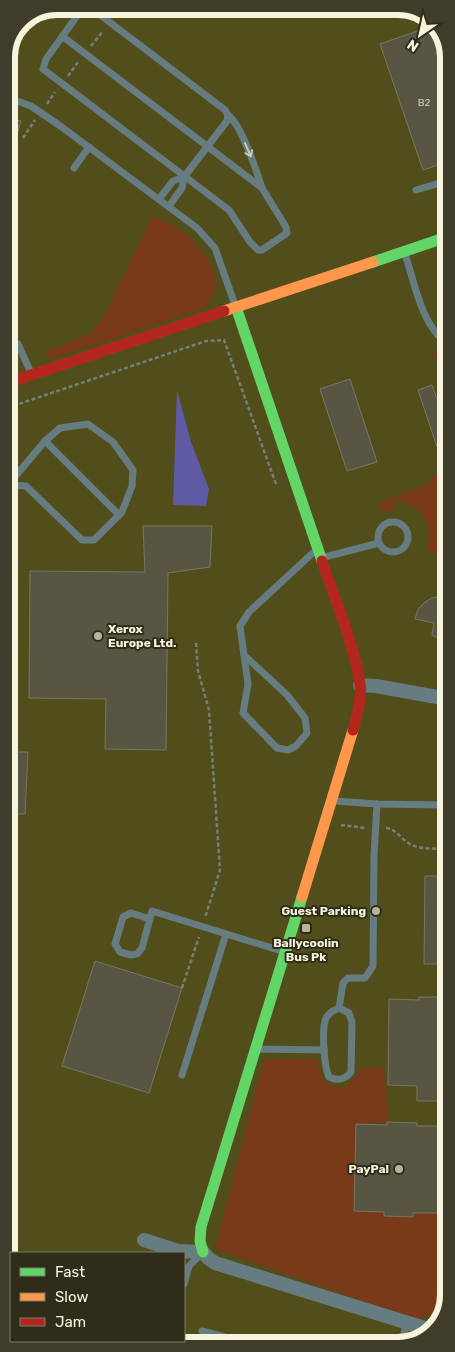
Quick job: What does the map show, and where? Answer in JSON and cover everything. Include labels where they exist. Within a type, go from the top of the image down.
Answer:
[{"type":"street","points":[[15,381],[440,239]]},
{"type":"street","points":[[236,307],[320,553],[351,648],[360,685],[359,704],[353,732],[201,1227],[200,1241],[203,1252],[215,1263],[424,1328]]},
{"type":"street","points":[[360,685],[440,698]]},
{"type":"street","points":[[144,1240],[178,1251],[203,1252]]},
{"type":"lane","points":[[78,15],[43,65],[43,68],[232,213],[250,242],[258,250],[262,250],[286,233],[286,227],[262,188],[256,169],[231,116],[100,15]]},
{"type":"lane","points":[[62,36],[262,188]]},
{"type":"lane","points":[[15,100],[41,112],[198,228],[215,248],[236,307]]},
{"type":"lane","points":[[168,206],[182,188],[184,177],[226,121],[228,115]]},
{"type":"lane","points":[[74,168],[89,147]]},
{"type":"lane","points":[[159,199],[173,181],[184,177]]},
{"type":"lane","points":[[416,190],[440,182]]},
{"type":"lane","points":[[404,251],[428,322],[440,337]]},
{"type":"lane","points":[[18,344],[31,375]]},
{"type":"lane","points":[[15,476],[44,441],[60,428],[88,424],[113,442],[133,470],[132,486],[122,512],[94,540],[82,540],[26,486],[15,485]]},
{"type":"lane","points":[[44,441],[119,515]]},
{"type":"lane","points":[[391,522],[400,523],[406,530],[408,540],[403,548],[395,552],[385,550],[379,543],[378,534],[382,526],[391,522]]},
{"type":"lane","points":[[244,655],[287,694],[305,718],[307,733],[296,746],[288,750],[277,748],[244,713],[248,684],[244,655],[240,626],[249,612],[320,553],[379,543]]},
{"type":"lane","points":[[332,800],[377,804],[440,805]]},
{"type":"lane","points":[[339,1008],[343,983],[348,978],[365,978],[373,966],[374,856],[377,804]]},
{"type":"lane","points":[[150,919],[131,913],[123,917],[115,944],[120,952],[132,955],[140,951],[150,919],[152,911],[285,952]]},
{"type":"lane","points":[[182,1075],[226,934]]},
{"type":"lane","points":[[339,1008],[349,1013],[352,1022],[351,1072],[347,1077],[341,1079],[329,1077],[325,1069],[324,1050],[325,1021],[331,1011],[339,1008]]},
{"type":"lane","points":[[255,1048],[324,1050]]},
{"type":"lane","points":[[185,1280],[189,1266],[203,1252]]},
{"type":"lane","points":[[402,1337],[406,1323]]},
{"type":"lane","points":[[202,1331],[224,1337]]},
{"type":"path","points":[[23,138],[61,83],[114,15]]},
{"type":"path","points":[[15,405],[206,341],[224,340],[276,487]]},
{"type":"path","points":[[182,988],[220,870],[209,710],[198,671],[196,643]]},
{"type":"shaded area","points":[[58,15],[400,15],[414,18],[423,24],[433,34],[439,47],[440,1294],[438,1308],[431,1320],[421,1330],[408,1336],[185,1337],[185,1252],[15,1252],[15,58],[18,41],[22,34],[27,27],[41,18]]},
{"type":"shaded area","points":[[152,217],[171,224],[180,230],[202,251],[216,280],[215,291],[204,308],[48,360],[46,351],[90,334],[102,320]]},
{"type":"shaded area","points":[[433,351],[440,354],[440,370]]},
{"type":"shaded area","points":[[177,390],[191,442],[209,489],[206,506],[173,505]]},
{"type":"shaded area","points":[[440,470],[440,555],[426,551],[429,529],[424,516],[416,508],[396,499],[392,513],[381,509],[378,504],[428,483]]},
{"type":"shaded area","points":[[264,1059],[316,1059],[325,1082],[342,1089],[362,1067],[383,1068],[387,1096],[387,1122],[356,1125],[354,1211],[440,1213],[440,1294],[436,1313],[416,1320],[215,1249]]},
{"type":"building","points":[[427,28],[437,41],[440,58],[440,164],[423,170],[380,44]]},
{"type":"building","points":[[15,120],[21,121],[15,138]]},
{"type":"building","points":[[350,379],[377,462],[347,471],[320,389]]},
{"type":"building","points":[[432,385],[440,408],[440,446],[437,447],[418,390]]},
{"type":"building","name":"Xerox Europe Ltd.","points":[[143,526],[212,526],[210,567],[168,573],[166,750],[105,749],[106,699],[29,698],[30,571],[145,572]]},
{"type":"building","points":[[440,596],[440,640],[432,635],[434,623],[415,619],[418,609],[432,598]]},
{"type":"building","points":[[15,752],[28,752],[25,814],[15,814]]},
{"type":"building","points":[[425,876],[440,876],[440,964],[424,964]]},
{"type":"building","points":[[95,961],[182,988],[149,1093],[62,1066]]},
{"type":"building","points":[[419,997],[440,997],[440,1101],[417,1101],[417,1086],[388,1085],[389,999],[419,1000]]},
{"type":"building","name":"PayPal","points":[[387,1122],[417,1123],[417,1126],[440,1126],[440,1213],[413,1213],[413,1217],[384,1216],[384,1212],[354,1211],[356,1124],[387,1125]]},
{"type":"traffic: fast","points":[[373,262],[440,239]]},
{"type":"traffic: fast","points":[[236,307],[322,561]]},
{"type":"traffic: fast","points":[[203,1252],[200,1241],[201,1227],[302,897]]},
{"type":"traffic: slow","points":[[224,311],[373,262]]},
{"type":"traffic: slow","points":[[302,897],[353,730]]},
{"type":"traffic: jam","points":[[15,380],[224,311]]},
{"type":"traffic: jam","points":[[322,561],[354,654],[360,684],[359,707],[353,730]]},
{"type":"place","name":"Xerox Europe Ltd.","points":[[98,636]]},
{"type":"place","name":"Guest Parking","points":[[376,911]]},
{"type":"place","name":"Ballycoolin Bus Pk","points":[[306,928]]},
{"type":"place","name":"PayPal","points":[[399,1169]]}]
